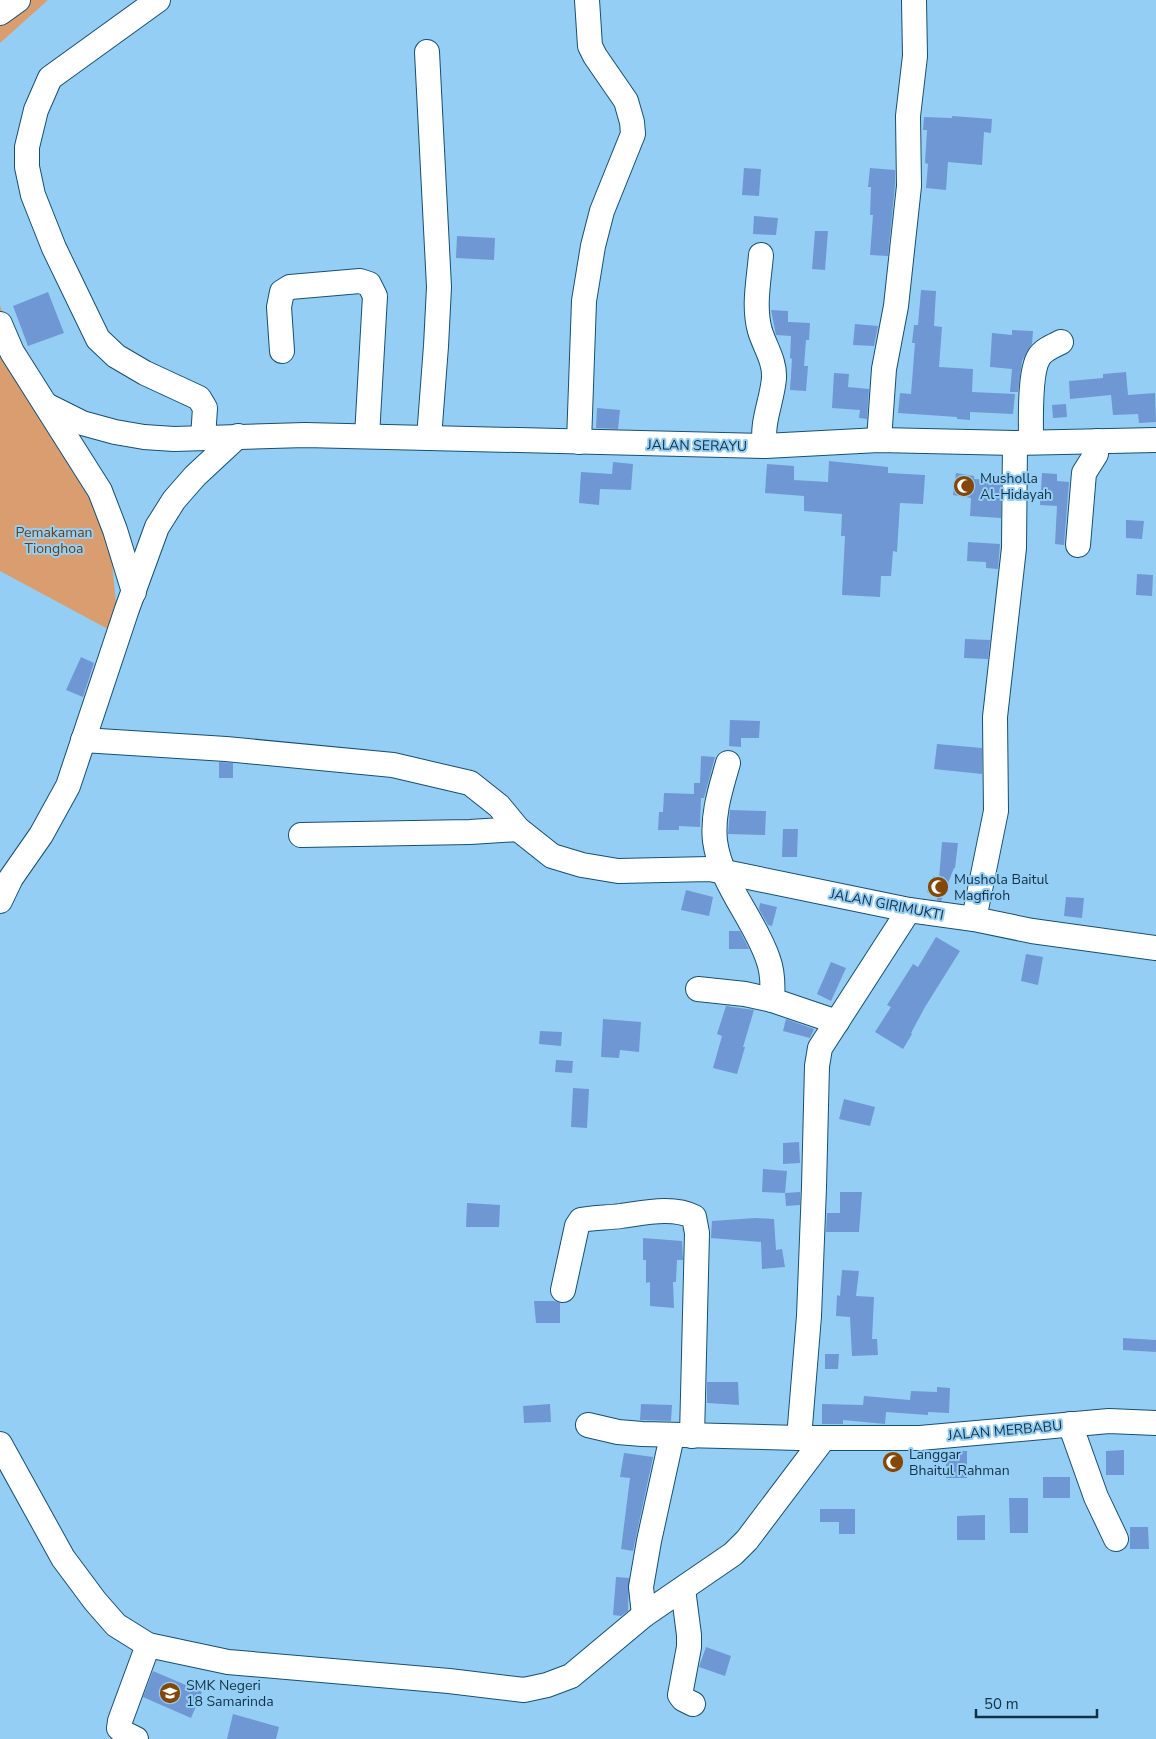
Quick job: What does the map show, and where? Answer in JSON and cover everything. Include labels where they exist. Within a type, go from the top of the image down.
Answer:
[{"type":"street","points":[[0,14],[18,0]]},
{"type":"street","points":[[158,0],[50,78],[36,110],[27,147],[27,167],[33,195],[54,248],[98,339],[116,356],[144,374],[199,398],[205,408],[203,438]]},
{"type":"street","points":[[579,442],[584,301],[593,246],[602,211],[632,134],[632,122],[626,101],[594,56],[590,46],[586,0]]},
{"type":"street","points":[[879,440],[884,369],[896,306],[909,186],[908,116],[915,56],[914,0]]},
{"type":"street","points":[[426,52],[438,287],[436,346],[429,438]]},
{"type":"street","points":[[761,255],[757,315],[760,331],[773,366],[774,378],[763,435],[765,446]]},
{"type":"street","points":[[282,352],[279,307],[282,292],[290,287],[360,281],[369,284],[375,296],[367,436]]},
{"type":"street","points":[[0,324],[12,352],[100,491],[116,530],[134,592]]},
{"type":"street","points":[[974,919],[996,810],[995,717],[1014,548],[1023,443],[1030,416],[1037,360],[1048,348],[1061,342]]},
{"type":"street","name":"JALAN SERAYU","points":[[46,405],[82,422],[144,438],[304,435],[765,446],[879,440],[1023,443],[1156,440]]},
{"type":"street","points":[[0,901],[11,878],[41,835],[68,786],[134,592],[164,514],[195,476],[238,436]]},
{"type":"street","points":[[1078,545],[1084,473],[1096,454],[1097,441]]},
{"type":"street","name":"JALAN GIRIMUKTI","points":[[83,740],[226,749],[393,765],[424,771],[470,783],[499,806],[518,828],[552,856],[582,865],[618,871],[710,869],[909,910],[974,919],[1032,931],[1156,948]]},
{"type":"street","points":[[728,762],[717,799],[714,821],[715,841],[723,872],[757,934],[768,959],[773,980],[772,1000]]},
{"type":"street","points":[[301,835],[470,832],[518,828]]},
{"type":"street","points":[[799,1438],[809,1316],[817,1066],[820,1048],[909,910]]},
{"type":"street","points":[[698,989],[745,994],[772,1000],[837,1022]]},
{"type":"street","points":[[563,1290],[577,1226],[582,1220],[675,1211],[687,1213],[694,1217],[697,1233],[682,1436],[648,1541],[641,1587],[644,1616]]},
{"type":"street","name":"JALAN MERBABU","points":[[588,1425],[618,1432],[682,1436],[920,1438],[1109,1421],[1156,1423]]},
{"type":"street","points":[[1070,1424],[1091,1484],[1116,1540]]},
{"type":"street","points":[[0,1444],[63,1558],[95,1601],[116,1625],[148,1645],[228,1662],[450,1681],[524,1690],[547,1685],[571,1676],[644,1616],[733,1554],[748,1540],[824,1438]]},
{"type":"street","points":[[682,1589],[689,1641],[680,1695],[693,1704]]},
{"type":"street","points":[[124,1735],[120,1721],[148,1645]]},
{"type":"green space","points":[[0,0],[48,0],[0,43]]},
{"type":"green space","name":"Pemakaman Tionghoa","points":[[0,305],[31,404],[109,530],[119,635],[0,571]]},
{"type":"building","points":[[952,116],[992,119],[991,133],[984,132],[982,165],[948,162],[946,190],[926,188],[928,164],[925,163],[927,130],[923,130],[924,117],[952,118]]},
{"type":"building","points":[[744,168],[761,169],[759,196],[742,195]]},
{"type":"building","points":[[870,168],[895,170],[888,256],[870,255],[873,215],[870,215],[871,187],[868,187]]},
{"type":"building","points":[[754,216],[778,218],[776,235],[753,234]]},
{"type":"building","points":[[815,231],[828,231],[825,270],[812,269]]},
{"type":"building","points":[[457,236],[495,238],[494,260],[456,258]]},
{"type":"building","points":[[921,290],[936,291],[934,326],[942,327],[939,367],[973,369],[972,392],[1015,394],[1013,414],[970,412],[970,420],[957,419],[957,417],[898,413],[900,393],[911,394],[915,343],[912,343],[914,325],[918,325]]},
{"type":"building","points":[[48,292],[64,333],[28,346],[13,306]]},
{"type":"building","points":[[771,310],[788,311],[788,322],[810,323],[809,340],[806,340],[804,366],[808,366],[806,391],[790,390],[791,336],[776,335]]},
{"type":"building","points":[[855,324],[878,326],[874,346],[853,345]]},
{"type":"building","points":[[1012,330],[1033,331],[1032,344],[1022,361],[1018,392],[1010,392],[1012,369],[990,367],[992,333],[1012,335]]},
{"type":"building","points":[[1126,372],[1128,395],[1155,393],[1156,422],[1139,423],[1138,414],[1113,415],[1111,395],[1070,399],[1069,381],[1103,378],[1103,374]]},
{"type":"building","points":[[834,373],[849,374],[848,387],[869,389],[867,419],[859,418],[860,410],[832,408]]},
{"type":"building","points":[[1066,404],[1067,417],[1053,418],[1052,405]]},
{"type":"building","points":[[597,408],[620,410],[618,429],[596,428]]},
{"type":"building","points":[[829,461],[888,467],[888,473],[925,475],[923,504],[900,503],[897,552],[893,551],[891,576],[881,576],[880,597],[842,595],[845,536],[841,536],[842,514],[804,511],[804,496],[765,493],[767,464],[794,466],[794,480],[828,482]]},
{"type":"building","points":[[613,462],[633,464],[631,490],[600,489],[599,505],[579,503],[581,472],[612,474]]},
{"type":"building","points":[[956,473],[974,476],[974,479],[1001,481],[1001,518],[970,516],[971,498],[953,495]]},
{"type":"building","points":[[1042,473],[1057,474],[1057,481],[1069,482],[1064,545],[1055,544],[1057,506],[1040,505]]},
{"type":"building","points":[[1126,520],[1144,521],[1142,539],[1126,538]]},
{"type":"building","points":[[968,542],[1000,544],[998,569],[986,568],[986,562],[967,561]]},
{"type":"building","points":[[1137,574],[1153,575],[1152,596],[1136,595]]},
{"type":"building","points":[[965,639],[990,640],[988,659],[964,658]]},
{"type":"building","points":[[81,657],[94,663],[83,697],[66,690]]},
{"type":"building","points":[[730,720],[760,721],[759,738],[741,738],[741,747],[729,746]]},
{"type":"building","points":[[937,744],[982,748],[982,774],[934,769]]},
{"type":"building","points":[[701,756],[715,757],[704,798],[701,798],[700,827],[679,826],[679,830],[658,830],[659,812],[663,812],[664,793],[694,794],[694,783],[700,783]]},
{"type":"building","points":[[219,762],[233,763],[233,778],[219,778]]},
{"type":"building","points":[[730,810],[766,811],[765,835],[728,834]]},
{"type":"building","points":[[783,829],[798,829],[797,857],[782,857]]},
{"type":"building","points":[[942,842],[958,843],[955,868],[941,901],[937,900],[937,896],[927,892],[933,876],[939,879]]},
{"type":"building","points":[[686,890],[713,897],[709,916],[681,910]]},
{"type":"building","points":[[1066,897],[1084,898],[1082,918],[1064,916]]},
{"type":"building","points":[[760,903],[777,907],[772,926],[768,925],[759,909]]},
{"type":"building","points":[[729,931],[740,931],[749,949],[729,949]]},
{"type":"building","points":[[936,937],[960,951],[925,1007],[903,1049],[875,1032],[891,1007],[887,1005],[913,964],[918,967]]},
{"type":"building","points":[[1026,954],[1043,957],[1038,985],[1021,981]]},
{"type":"building","points":[[831,962],[846,968],[831,1001],[817,994]]},
{"type":"building","points":[[726,1006],[754,1010],[737,1074],[713,1068],[722,1036],[717,1034]]},
{"type":"building","points":[[603,1019],[641,1022],[639,1052],[620,1050],[619,1058],[601,1057]]},
{"type":"building","points":[[786,1019],[814,1029],[810,1038],[783,1031]]},
{"type":"building","points":[[540,1031],[562,1032],[561,1046],[539,1044]]},
{"type":"building","points":[[556,1060],[573,1061],[572,1073],[555,1072]]},
{"type":"building","points":[[573,1088],[589,1089],[587,1128],[571,1127]]},
{"type":"building","points":[[844,1099],[875,1107],[870,1126],[839,1119]]},
{"type":"building","points":[[799,1142],[800,1163],[783,1164],[783,1143]]},
{"type":"building","points":[[763,1169],[787,1171],[785,1193],[762,1192]]},
{"type":"building","points":[[800,1192],[800,1205],[786,1206],[785,1193]]},
{"type":"building","points":[[840,1192],[862,1192],[859,1232],[826,1232],[827,1213],[840,1213]]},
{"type":"building","points":[[467,1203],[500,1205],[499,1227],[466,1227]]},
{"type":"building","points":[[755,1218],[774,1219],[776,1250],[782,1249],[785,1267],[762,1269],[761,1242],[711,1238],[712,1221]]},
{"type":"building","points":[[643,1238],[682,1241],[683,1260],[677,1260],[676,1282],[673,1282],[674,1308],[650,1306],[650,1282],[646,1283],[646,1260],[643,1260]]},
{"type":"building","points":[[842,1270],[859,1271],[856,1296],[874,1297],[872,1339],[877,1339],[878,1355],[852,1356],[850,1317],[836,1316],[837,1295],[840,1296]]},
{"type":"building","points":[[534,1301],[554,1301],[560,1303],[560,1323],[536,1323]]},
{"type":"building","points":[[1123,1338],[1156,1340],[1156,1352],[1123,1350]]},
{"type":"building","points":[[825,1354],[839,1354],[838,1369],[825,1369]]},
{"type":"building","points":[[707,1382],[738,1382],[739,1405],[707,1403]]},
{"type":"building","points":[[937,1387],[950,1388],[949,1413],[928,1412],[928,1415],[886,1412],[885,1424],[843,1420],[843,1424],[822,1424],[822,1404],[863,1405],[864,1396],[910,1400],[911,1391],[937,1392]]},
{"type":"building","points":[[550,1404],[551,1422],[524,1423],[523,1406]]},
{"type":"building","points":[[641,1404],[672,1405],[671,1421],[640,1420]]},
{"type":"building","points":[[1124,1450],[1124,1475],[1106,1475],[1106,1451]]},
{"type":"building","points":[[946,1451],[967,1451],[967,1478],[946,1478]]},
{"type":"building","points":[[624,1453],[653,1457],[633,1551],[621,1549],[630,1478],[620,1477]]},
{"type":"building","points":[[1043,1477],[1070,1477],[1070,1498],[1043,1498]]},
{"type":"building","points":[[1009,1498],[1028,1498],[1028,1533],[1010,1533]]},
{"type":"building","points":[[820,1509],[855,1509],[855,1534],[839,1534],[839,1522],[820,1522]]},
{"type":"building","points":[[985,1515],[985,1540],[957,1540],[957,1516]]},
{"type":"building","points":[[1130,1527],[1148,1527],[1149,1549],[1130,1549]]},
{"type":"building","points":[[616,1577],[629,1578],[628,1611],[621,1616],[613,1615]]},
{"type":"building","points":[[706,1647],[731,1656],[725,1676],[699,1667]]},
{"type":"building","name":"SMK Negeri 18 Samarinda","points":[[153,1671],[202,1692],[191,1718],[143,1697]]},
{"type":"building","points":[[233,1714],[279,1727],[276,1739],[227,1739]]},
{"type":"place","name":"Musholla Al-Hidayah","points":[[964,486]]},
{"type":"place","name":"Mushola Baitul Magfiroh","points":[[938,887]]},
{"type":"place","name":"Langgar Bhaitul Rahman","points":[[893,1462]]},
{"type":"place","name":"SMK Negeri 18 Samarinda","points":[[170,1693]]}]
